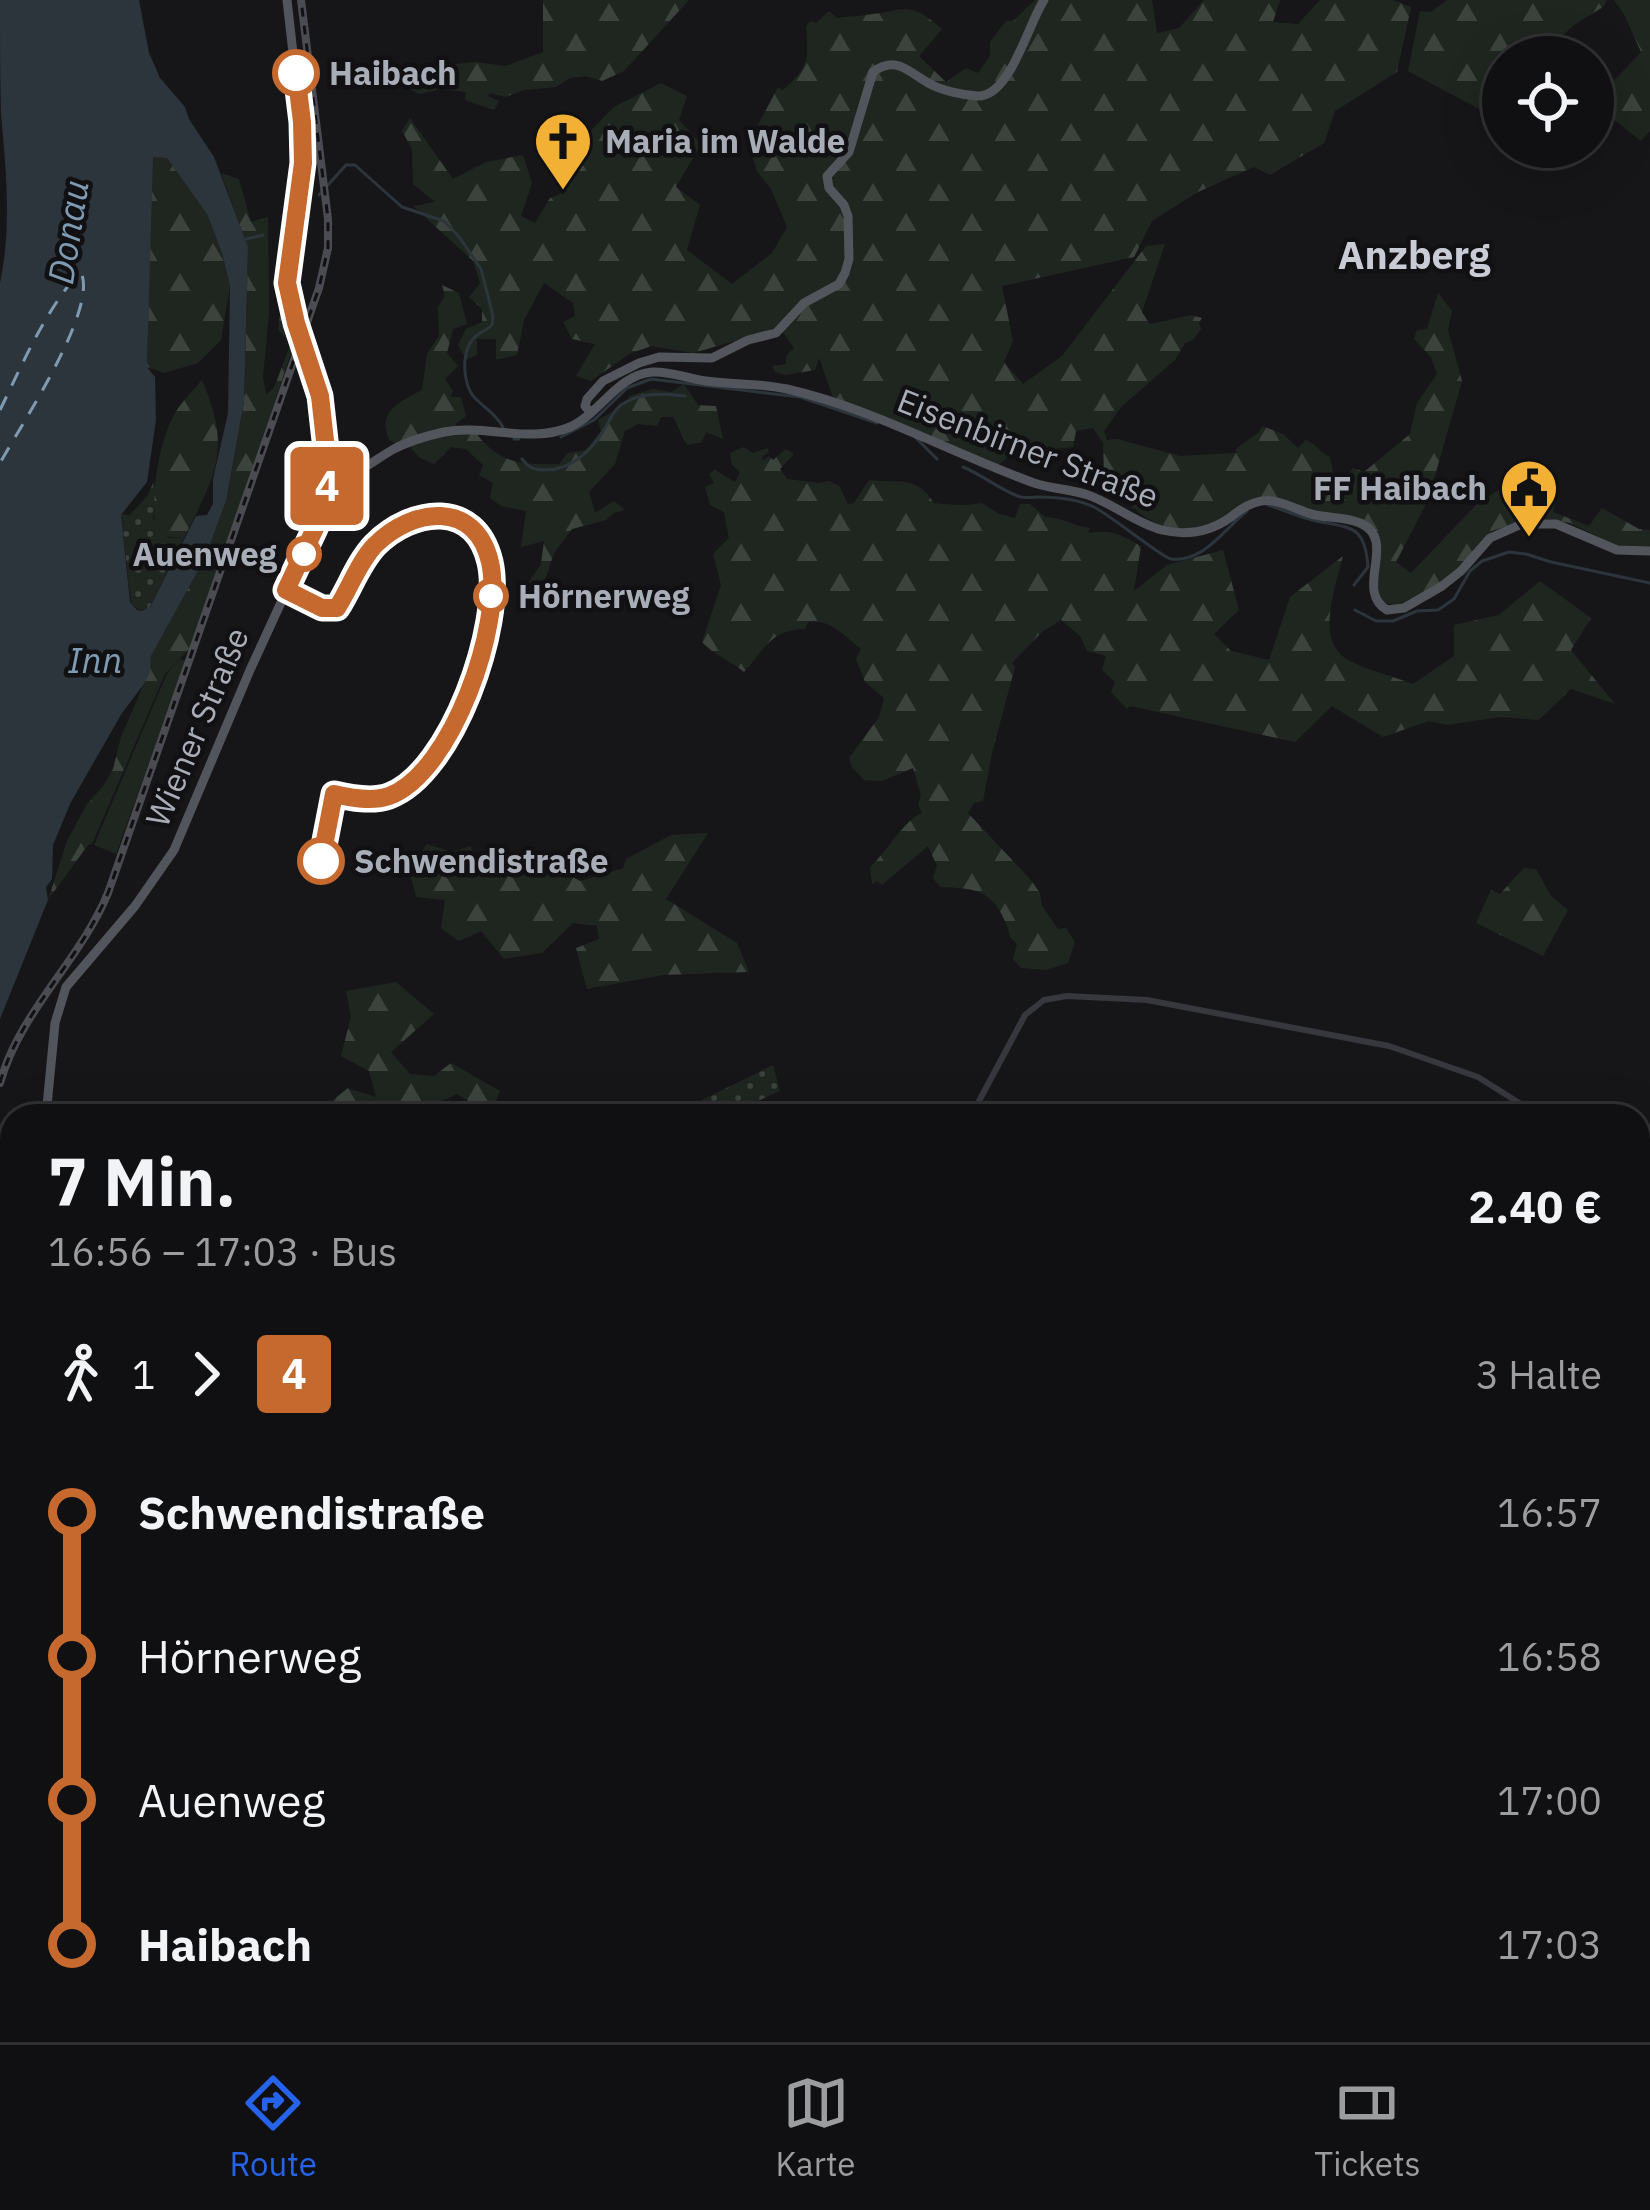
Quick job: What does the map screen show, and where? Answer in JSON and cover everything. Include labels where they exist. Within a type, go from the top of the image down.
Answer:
[{"type":"main road","name":"Wiener Straße","points":[[47,1104],[55,1023],[66,986],[135,906],[174,850],[257,653],[314,534],[327,480],[320,396],[287,283],[303,163],[287,0]]},
{"type":"main road","points":[[591,413],[585,406],[587,399],[613,375],[658,357],[712,358],[748,340],[776,333],[804,303],[838,284],[849,259],[848,216],[826,180],[851,147],[871,75],[895,64],[942,89],[986,96],[1009,73],[1044,0]]},
{"type":"main road","name":"Eisenbirner Straße","points":[[327,480],[355,474],[429,435],[456,430],[560,430],[591,413],[622,384],[644,373],[667,372],[799,392],[879,418],[1038,484],[1092,496],[1143,524],[1165,530],[1210,528],[1247,506],[1267,501],[1355,521],[1375,537],[1374,598],[1382,608],[1392,610],[1442,586],[1490,538],[1522,524],[1556,524],[1616,550],[1650,551]]},
{"type":"street","points":[[977,1104],[1025,1015],[1044,1000],[1067,995],[1147,1000],[1389,1046],[1464,1070],[1520,1104]]},
{"type":"green space","points":[[543,0],[689,0],[624,71],[602,81],[586,76],[505,97],[490,93],[499,101],[494,110],[465,100],[466,92],[442,89],[419,94],[399,83],[406,76],[419,84],[428,68],[437,71],[475,62],[506,66],[543,52]]},
{"type":"green space","points":[[1035,0],[1152,0],[1157,33],[1179,28],[1204,0],[1280,0],[1273,22],[1298,24],[1320,0],[1393,0],[1411,7],[1397,72],[1335,111],[1324,143],[1270,175],[1254,167],[1198,192],[1152,221],[1134,257],[1002,286],[1013,341],[1004,362],[1023,384],[1062,356],[1146,246],[1165,244],[1142,312],[1150,324],[1191,315],[1202,318],[1201,329],[1175,360],[1121,407],[1104,431],[1107,440],[1180,456],[1236,453],[1262,426],[1283,434],[1298,448],[1310,442],[1330,457],[1333,472],[1348,475],[1353,468],[1364,472],[1410,434],[1417,403],[1437,374],[1431,357],[1414,339],[1417,330],[1427,329],[1438,293],[1452,311],[1448,330],[1462,381],[1428,500],[1396,562],[1411,573],[1476,505],[1512,481],[1557,494],[1553,512],[1589,526],[1602,508],[1639,529],[1650,530],[1650,549],[1623,549],[1570,523],[1542,518],[1523,521],[1492,531],[1455,574],[1397,606],[1383,602],[1380,594],[1373,528],[1266,498],[1197,527],[1160,525],[1142,515],[1104,474],[1103,443],[1093,428],[1076,431],[1073,447],[1012,454],[998,465],[834,400],[819,358],[815,370],[775,372],[772,366],[786,364],[794,348],[780,328],[693,353],[651,346],[629,354],[591,381],[576,376],[595,344],[572,339],[563,322],[575,316],[573,303],[544,283],[524,320],[517,355],[496,360],[496,339],[477,339],[477,355],[466,360],[458,345],[466,329],[482,322],[482,309],[469,297],[480,283],[473,261],[413,206],[435,202],[413,184],[412,149],[402,131],[410,118],[453,179],[486,162],[523,155],[532,183],[521,216],[535,223],[550,198],[567,191],[558,183],[563,159],[614,107],[661,83],[687,96],[679,120],[701,144],[676,187],[700,205],[687,250],[732,284],[772,253],[787,227],[752,155],[755,131],[778,87],[783,90],[802,69],[807,55],[806,26],[811,21],[816,23],[829,11],[837,18],[899,10],[922,14],[942,29],[919,56],[946,82],[966,68],[978,73],[990,56],[990,42],[1006,21],[1013,21]]},
{"type":"green space","points":[[1447,0],[1607,0],[1562,36],[1482,36],[1481,110],[1408,71],[1420,11],[1431,12]]},
{"type":"green space","points":[[1614,0],[1650,0],[1650,131],[1641,141],[1614,120],[1614,81],[1641,52]]},
{"type":"green space","points":[[152,156],[167,158],[207,214],[230,286],[221,340],[198,363],[164,373],[147,367]]},
{"type":"green space","points":[[221,173],[239,179],[251,222],[268,217],[266,394],[274,388],[291,343],[278,330],[282,301],[294,344],[193,645],[165,674],[92,844],[48,900],[67,841],[113,769],[151,656],[205,558],[226,501],[244,402],[248,248]]},
{"type":"green space","points":[[442,285],[459,293],[467,324],[453,329],[447,353],[458,366],[445,379],[453,391],[450,397],[461,397],[466,416],[454,432],[476,433],[513,461],[559,464],[568,453],[586,450],[601,431],[598,420],[626,404],[629,396],[653,389],[671,392],[684,384],[698,405],[716,406],[723,439],[706,432],[702,442],[687,445],[673,417],[661,417],[657,426],[638,424],[625,431],[615,464],[589,492],[595,513],[614,501],[625,510],[572,529],[554,553],[544,583],[523,591],[541,564],[544,541],[521,547],[526,511],[501,506],[490,498],[493,483],[479,475],[483,465],[466,449],[451,447],[434,464],[410,447],[390,441],[386,431],[392,409],[422,390],[427,354],[439,336],[438,307],[445,296]]},
{"type":"green space","points":[[202,380],[218,444],[212,478],[184,538],[157,536],[155,493],[162,445],[181,404]]},
{"type":"green space","points":[[744,447],[753,453],[768,448],[763,460],[769,456],[773,460],[786,449],[794,454],[780,469],[787,479],[829,481],[839,486],[848,504],[854,503],[869,480],[906,482],[920,488],[934,503],[982,503],[1015,518],[1020,504],[1030,504],[1045,517],[1090,528],[1088,533],[1122,536],[1141,546],[1134,591],[1167,565],[1223,550],[1239,610],[1214,634],[1231,651],[1269,660],[1290,597],[1343,556],[1330,613],[1332,641],[1350,661],[1413,684],[1454,656],[1454,625],[1499,615],[1540,581],[1591,618],[1571,650],[1615,704],[1571,689],[1539,720],[1500,717],[1447,725],[1429,721],[1383,737],[1332,706],[1295,742],[1127,709],[1111,692],[1115,682],[1102,670],[1106,656],[1087,651],[1080,636],[1061,620],[1012,663],[1015,667],[983,801],[974,803],[968,813],[1030,879],[1058,929],[1066,928],[1075,942],[1068,963],[1046,970],[1021,968],[1013,959],[1017,944],[996,905],[973,890],[940,887],[933,878],[937,866],[928,846],[882,885],[872,884],[870,867],[922,813],[913,768],[882,781],[864,780],[852,767],[849,758],[879,717],[884,698],[865,682],[856,659],[861,649],[830,626],[808,622],[805,629],[776,637],[744,672],[702,642],[721,585],[713,554],[729,538],[724,512],[710,505],[705,487],[714,483],[709,474],[715,470],[735,482],[740,472],[732,465],[730,453]]},
{"type":"green space","points":[[154,481],[153,518],[168,538],[184,538],[149,608],[141,610],[131,602],[121,514],[130,515]]},
{"type":"green space","points":[[180,659],[186,661],[116,854],[94,845],[168,672]]},
{"type":"green space","points":[[708,833],[666,899],[737,943],[749,972],[663,975],[587,989],[576,948],[599,939],[597,926],[573,923],[542,953],[504,959],[481,931],[459,941],[441,928],[445,900],[416,897],[409,869],[427,844],[452,852],[471,846],[474,857],[500,867],[517,863],[580,881],[623,868],[626,859],[671,835]]},
{"type":"green space","points":[[1524,868],[1536,869],[1551,896],[1568,910],[1543,956],[1476,923],[1491,890],[1500,894]]},
{"type":"green space","points":[[396,982],[434,1014],[391,1052],[410,1074],[434,1076],[451,1063],[500,1091],[495,1104],[471,1104],[457,1094],[439,1104],[328,1104],[348,1088],[376,1097],[369,1071],[341,1056],[351,1017],[346,991]]},
{"type":"green space","points":[[773,1065],[780,1091],[751,1104],[698,1102]]},
{"type":"water","points":[[0,0],[139,0],[149,53],[160,78],[185,107],[214,157],[248,247],[244,402],[226,501],[205,558],[151,656],[144,684],[71,802],[53,845],[48,900],[0,1019],[0,283],[7,220]],"holes":[[[153,157],[167,158],[207,214],[230,286],[228,413],[213,479],[213,504],[207,515],[196,516],[150,607],[142,611],[130,602],[121,515],[147,482],[156,420],[155,377],[147,367]]]},
{"type":"waterway","name":"Haibach","points":[[319,195],[346,165],[355,165],[402,207],[444,221],[460,238],[481,269],[493,316],[492,325],[467,350],[466,377],[471,393],[503,427]]},
{"type":"waterway","name":"Haibach","points":[[246,239],[263,235]]},
{"type":"waterway","points":[[561,437],[594,420],[627,388],[651,379],[800,397],[877,423]]},
{"type":"waterway","name":"Haibach","points":[[522,459],[538,470],[564,466],[588,451],[621,405],[644,395],[685,396]]},
{"type":"waterway","points":[[914,436],[937,459]]},
{"type":"waterway","name":"Haibach","points":[[514,439],[519,439]]},
{"type":"waterway","points":[[963,467],[1021,497],[1061,498],[1094,507],[1171,559],[1204,550],[1247,511]]},
{"type":"waterway","points":[[1268,505],[1354,531],[1364,543],[1368,567],[1354,585]]},
{"type":"waterway","points":[[1355,610],[1376,621],[1438,610],[1454,599],[1470,571],[1482,561],[1509,552],[1650,583]]},
{"type":"ferry route","points":[[0,410],[44,323],[65,290],[82,275],[83,293],[67,342],[0,463]]},
{"type":"railway","points":[[0,1083],[21,1032],[108,893],[319,288],[328,248],[328,219],[301,0]]},
{"type":"bus line","name":"4","points":[[296,73],[303,163],[287,283],[320,396],[328,467],[314,534],[286,590],[322,608],[337,608],[370,550],[393,530],[428,515],[455,518],[473,530],[485,547],[492,575],[478,664],[460,712],[436,755],[423,772],[392,795],[366,799],[334,794],[321,861]]},
{"type":"place","name":"Haibach","points":[[296,73]]},
{"type":"place","name":"Maria im Walde","points":[[563,192]]},
{"type":"place","name":"FF Haibach","points":[[1529,539]]},
{"type":"place","name":"Auenweg","points":[[304,554]]},
{"type":"place","name":"Hörnerweg","points":[[491,596]]},
{"type":"place","name":"Schwendistraße","points":[[321,861]]},
{"type":"district","name":"Anzberg","points":[[1414,255]]},
{"type":"water label","name":"Donau","points":[[68,232]]},
{"type":"water label","name":"Inn","points":[[95,660]]}]
